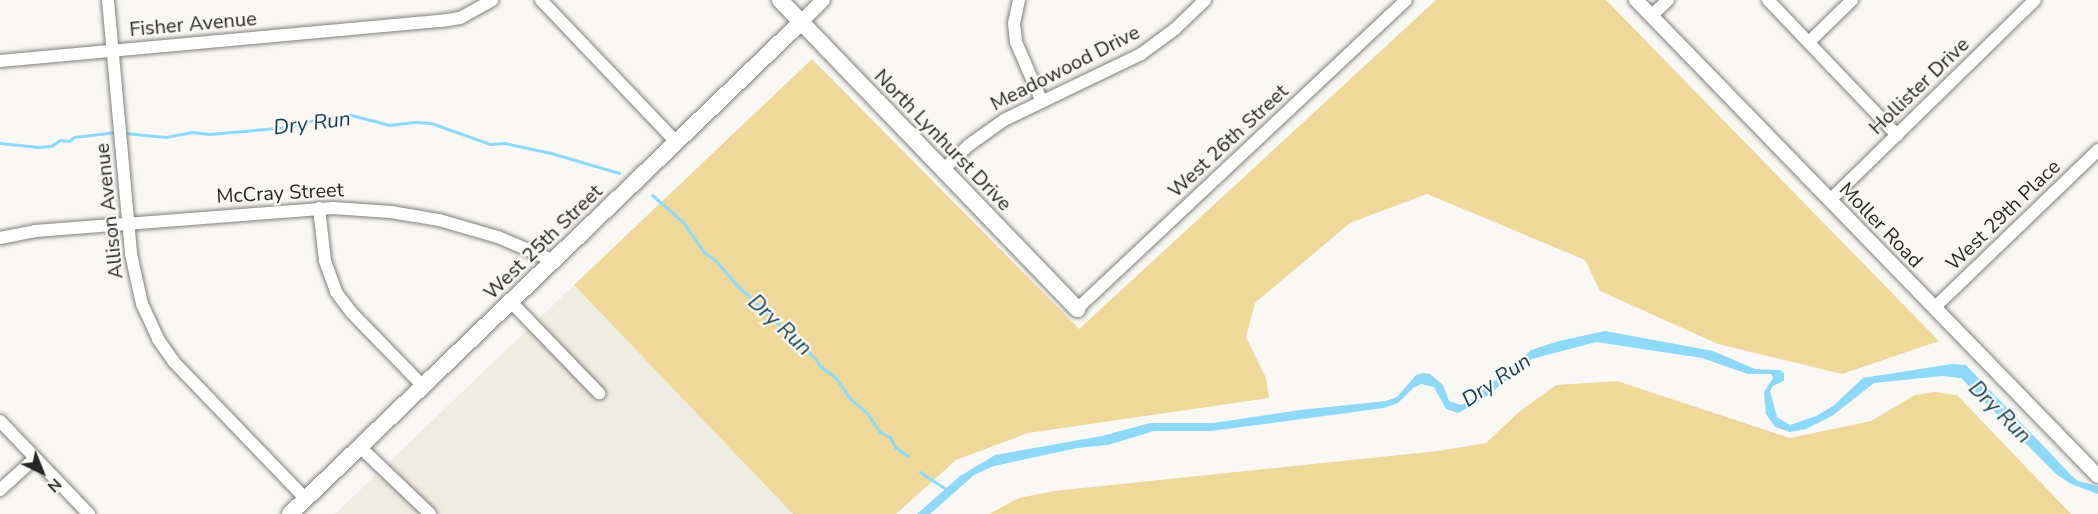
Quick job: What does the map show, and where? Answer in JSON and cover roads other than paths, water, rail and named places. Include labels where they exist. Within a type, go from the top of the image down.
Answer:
[{"type":"main road","name":"North Lynhurst Drive","points":[[780,0],[1077,309]]},
{"type":"main road","name":"West 25th Street","points":[[290,514],[801,22]]},
{"type":"street","name":"Allison Avenue","points":[[108,0],[128,223],[136,286],[145,313],[162,345],[187,376],[306,500]]},
{"type":"street","name":"Fisher Avenue","points":[[0,61],[441,21],[460,18],[492,0]]},
{"type":"street","points":[[541,0],[677,143]]},
{"type":"street","name":"West 25th Street","points":[[801,22],[823,0]]},
{"type":"street","points":[[1019,0],[1014,23],[1016,42],[1042,102]]},
{"type":"street","name":"Meadowood Drive","points":[[943,170],[995,126],[1141,54],[1175,29],[1205,0]]},
{"type":"street","name":"West 26th Street","points":[[1077,309],[1406,0]]},
{"type":"street","name":"Moller Road","points":[[1636,0],[2098,476]]},
{"type":"street","points":[[1652,16],[1668,0]]},
{"type":"street","points":[[1768,0],[1897,135]]},
{"type":"street","points":[[1809,42],[1852,0]]},
{"type":"street","name":"Hollister Drive","points":[[1830,200],[2035,0]]},
{"type":"street","name":"West 29th Place","points":[[1934,309],[2098,150]]},
{"type":"street","points":[[319,208],[325,261],[336,292],[351,312],[423,386]]},
{"type":"street","name":"McCray Street","points":[[0,238],[35,231],[319,208],[377,210],[429,218],[491,234],[554,261]]},
{"type":"street","points":[[512,302],[600,393]]},
{"type":"street","points":[[0,421],[89,514]]},
{"type":"street","points":[[360,447],[430,514]]},
{"type":"street","points":[[0,490],[35,458]]},
{"type":"water","name":"Dry Run","points":[[1605,331],[1713,351],[1755,369],[1780,370],[1784,373],[1784,381],[1773,386],[1770,391],[1777,417],[1790,425],[1816,416],[1833,406],[1863,378],[1952,364],[1966,365],[2072,476],[2078,481],[2098,486],[2098,494],[2071,484],[2056,474],[1961,378],[1942,376],[1874,383],[1832,416],[1806,429],[1790,432],[1775,427],[1766,414],[1764,392],[1773,378],[1771,374],[1748,374],[1702,358],[1596,342],[1532,359],[1482,400],[1458,413],[1446,409],[1434,387],[1421,384],[1413,388],[1398,403],[1384,408],[1211,431],[1154,431],[1108,445],[1077,448],[994,466],[974,475],[930,514],[917,514],[960,476],[995,455],[1102,436],[1150,423],[1213,423],[1300,410],[1386,401],[1397,397],[1416,375],[1423,373],[1430,374],[1443,385],[1449,401],[1461,405],[1477,396],[1531,350]]},
{"type":"waterway","name":"Dry Run","points":[[124,133],[166,137],[192,132],[209,134],[289,127],[320,118],[351,115],[390,125],[431,123],[490,144],[504,143],[551,153],[619,173]]},
{"type":"waterway","name":"Dry Run","points":[[0,143],[36,147],[51,146],[60,140],[69,141],[74,137],[117,132]]},
{"type":"waterway","name":"Dry Run","points":[[652,195],[683,222],[704,252],[815,358],[820,366],[835,377],[849,397],[867,413],[880,432],[890,437],[895,447],[908,456]]},
{"type":"waterway","points":[[920,472],[946,489]]}]
